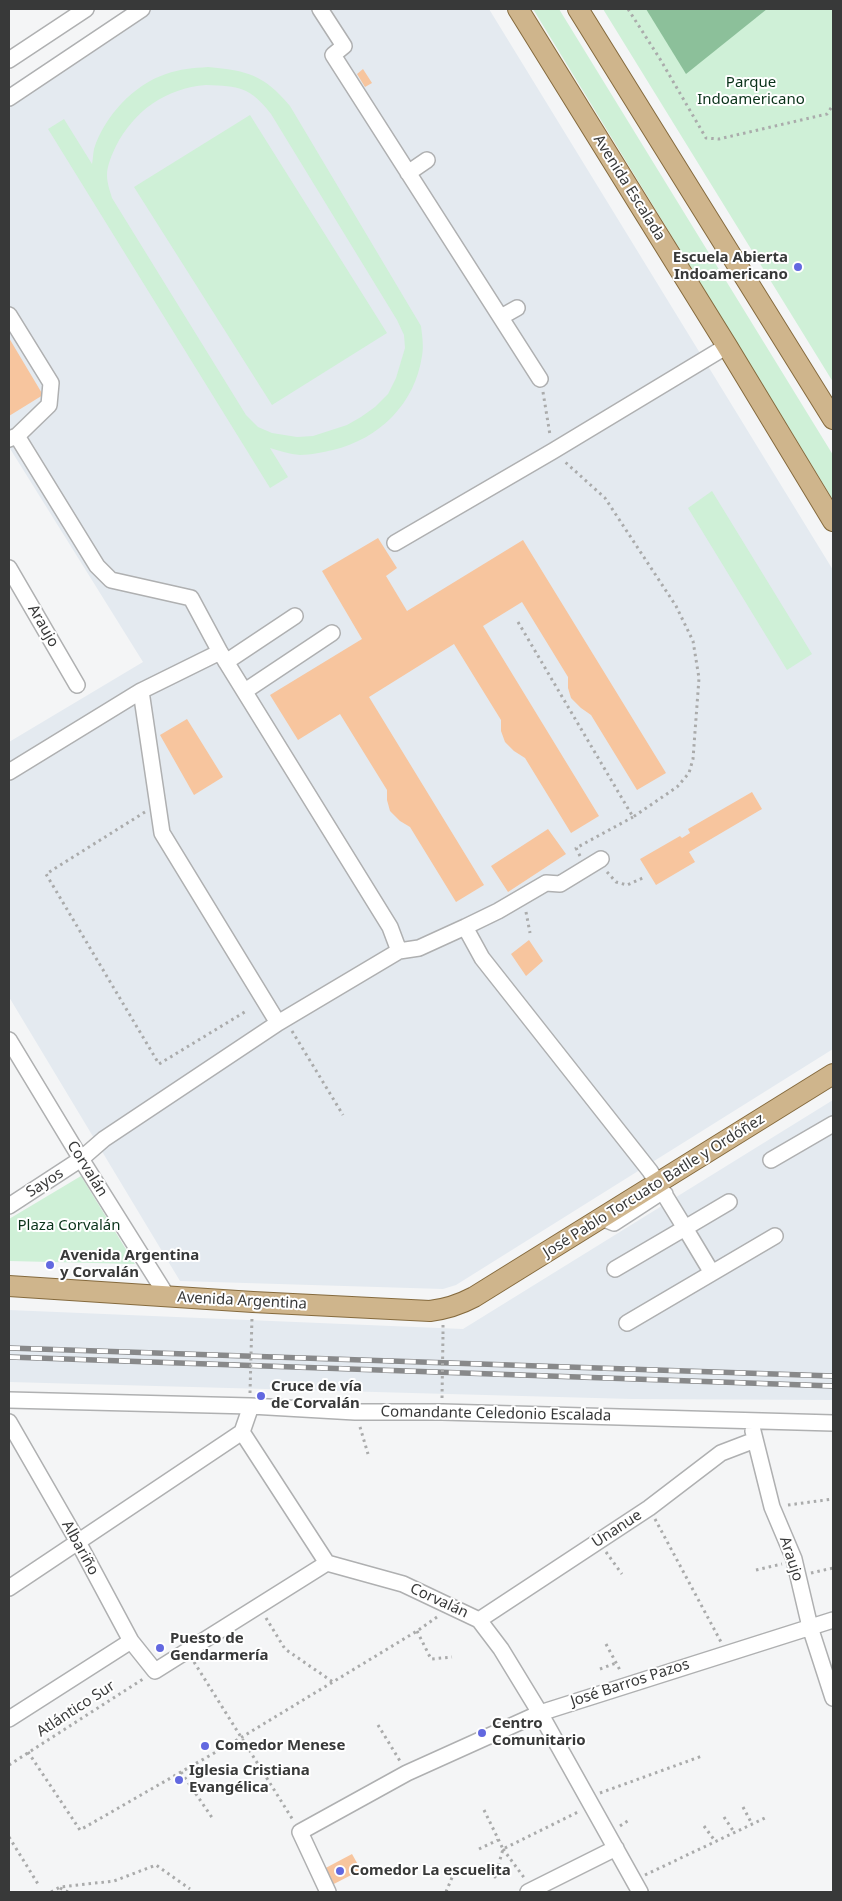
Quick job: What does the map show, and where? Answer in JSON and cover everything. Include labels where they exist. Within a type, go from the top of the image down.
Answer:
[{"type":"main road","name":"Avenida Escalada","points":[[518,9],[833,521]]},
{"type":"main road","points":[[578,9],[833,419]]},
{"type":"main road","name":"José Pablo Torcuato Batlle y Ordóñez","points":[[474,1298],[605,1217],[662,1189],[833,1074]]},
{"type":"main road","name":"Avenida Argentina","points":[[9,1286],[430,1311],[456,1306],[474,1298]]},
{"type":"street","points":[[9,60],[86,9]]},
{"type":"street","points":[[9,98],[142,9]]},
{"type":"street","points":[[320,9],[344,46],[333,55],[540,378]]},
{"type":"street","points":[[408,173],[427,160]]},
{"type":"street","points":[[501,317],[517,308]]},
{"type":"street","points":[[9,315],[51,383],[48,405],[13,437],[97,566],[111,580],[191,598],[224,657],[390,927],[399,951]]},
{"type":"street","points":[[395,543],[553,451],[727,346]]},
{"type":"street","name":"Araujo","points":[[9,568],[77,685]]},
{"type":"street","points":[[9,772],[141,692],[224,657],[295,616]]},
{"type":"street","points":[[245,691],[332,633]]},
{"type":"street","points":[[141,692],[162,833],[278,1023]]},
{"type":"street","name":"Sayos","points":[[9,1206],[81,1159],[104,1139],[278,1023],[399,951],[419,948],[465,927],[546,883],[560,884],[601,859]]},
{"type":"street","points":[[465,927],[482,958],[662,1189],[712,1273]]},
{"type":"street","name":"Corvalán","points":[[9,1040],[167,1296]]},
{"type":"street","points":[[771,1160],[833,1124]]},
{"type":"street","points":[[615,1270],[729,1202]]},
{"type":"street","points":[[628,1324],[775,1236]]},
{"type":"street","points":[[9,1588],[242,1432],[251,1399]]},
{"type":"street","name":"Comandante Celedonio Escalada","points":[[9,1400],[251,1399],[355,1412],[833,1423]]},
{"type":"street","name":"Araujo","points":[[751,1420],[772,1507],[794,1561],[810,1626],[833,1698]]},
{"type":"street","name":"Albariño","points":[[9,1422],[132,1641],[154,1671]]},
{"type":"street","points":[[154,1671],[327,1563],[242,1432]]},
{"type":"street","name":"Unanue","points":[[479,1620],[649,1508],[721,1453],[755,1440]]},
{"type":"street","name":"Corvalán","points":[[327,1563],[403,1584],[479,1620],[540,1712],[637,1886]]},
{"type":"street","name":"José Barros Pazos","points":[[300,1832],[407,1773],[540,1712],[833,1620]]},
{"type":"street","points":[[9,1719],[132,1641]]},
{"type":"street","points":[[300,1832],[328,1892]]},
{"type":"street","points":[[530,1891],[616,1848]]},
{"type":"path","points":[[628,9],[660,59],[706,138],[719,139],[827,114],[833,105]]},
{"type":"path","points":[[540,378],[553,451],[605,498],[676,606],[693,641],[699,678],[693,759],[689,772],[677,787],[633,816],[576,848],[587,868]]},
{"type":"path","points":[[518,622],[633,816]]},
{"type":"path","points":[[158,804],[46,874],[159,1064],[248,1010]]},
{"type":"path","points":[[601,859],[607,872],[616,882],[627,885],[645,877]]},
{"type":"path","points":[[521,898],[526,909],[530,932]]},
{"type":"path","points":[[278,1023],[291,1031],[343,1115]]},
{"type":"path","points":[[251,1399],[252,1317]]},
{"type":"path","points":[[442,1398],[443,1335]]},
{"type":"path","points":[[355,1412],[368,1454]]},
{"type":"path","points":[[772,1507],[833,1499]]},
{"type":"path","points":[[649,1508],[727,1652]]},
{"type":"path","points":[[598,1542],[622,1574]]},
{"type":"path","points":[[756,1570],[794,1561]]},
{"type":"path","points":[[798,1576],[833,1568]]},
{"type":"path","points":[[258,1606],[286,1648],[333,1682]]},
{"type":"path","points":[[28,1752],[80,1830],[242,1737],[417,1631],[452,1606]]},
{"type":"path","points":[[417,1631],[431,1659],[452,1657]]},
{"type":"path","points":[[606,1644],[627,1684]]},
{"type":"path","points":[[186,1651],[242,1737],[300,1832]]},
{"type":"path","points":[[600,1669],[616,1663]]},
{"type":"path","name":"Atlántico Sur","points":[[9,1765],[154,1671]]},
{"type":"path","points":[[378,1725],[407,1773]]},
{"type":"path","points":[[446,1892],[456,1868],[495,1877],[503,1849],[590,1801],[702,1756]]},
{"type":"path","points":[[180,1772],[213,1819]]},
{"type":"path","points":[[743,1807],[752,1824]]},
{"type":"path","points":[[484,1810],[503,1849],[530,1891]]},
{"type":"path","points":[[724,1817],[734,1832]]},
{"type":"path","points":[[637,1886],[715,1840],[765,1818]]},
{"type":"path","points":[[704,1826],[715,1840]]},
{"type":"path","points":[[9,1837],[38,1884]]},
{"type":"path","points":[[478,1849],[498,1840]]},
{"type":"path","points":[[50,1892],[60,1887],[114,1881],[156,1865],[190,1889]]},
{"type":"path","points":[[60,1887],[68,1892]]},
{"type":"shaded area","points":[[126,9],[489,9],[833,570],[833,1049],[456,1285],[443,1289],[180,1281],[9,997],[9,742],[143,662],[9,447],[9,87]]},
{"type":"shaded area","points":[[833,1100],[833,1400],[632,1399],[9,1382],[9,1310],[463,1329]]},
{"type":"green space","points":[[533,9],[559,9],[833,455],[833,500]]},
{"type":"green space","name":"Parque Indoamericano","points":[[603,9],[833,9],[833,382]]},
{"type":"green space","points":[[646,9],[767,9],[686,74]]},
{"type":"green space","points":[[208,67],[234,70],[254,76],[271,87],[290,106],[421,326],[423,348],[418,373],[412,389],[392,417],[380,428],[365,437],[350,445],[333,450],[300,455],[270,448],[288,477],[270,488],[48,129],[64,119],[92,164],[94,149],[105,125],[122,103],[132,94],[143,85],[166,74]],"holes":[[[206,85],[236,87],[250,93],[264,105],[397,320],[404,335],[405,348],[396,378],[388,394],[375,407],[347,425],[313,436],[297,437],[272,433],[258,427],[246,415],[112,198],[107,171],[116,146],[132,122],[142,112],[165,96],[191,87]]]},
{"type":"green space","points":[[250,115],[387,333],[272,405],[134,187]]},
{"type":"green space","points":[[712,491],[812,654],[787,670],[688,508]]},
{"type":"green space","name":"Plaza Corvalán","points":[[81,1176],[135,1264],[9,1261],[9,1219]]},
{"type":"building","points":[[363,69],[372,83],[365,87],[357,74]]},
{"type":"building","points":[[9,338],[43,395],[9,416]]},
{"type":"building","points":[[378,538],[397,568],[386,576],[407,611],[523,540],[666,773],[637,790],[591,715],[571,698],[568,688],[568,677],[522,602],[483,626],[599,816],[571,833],[525,758],[505,742],[501,731],[501,720],[454,644],[369,697],[484,885],[456,902],[410,827],[400,821],[390,811],[387,790],[340,714],[298,740],[270,695],[362,639],[322,571]]},
{"type":"building","points":[[187,719],[223,777],[194,795],[160,735]]},
{"type":"building","points":[[752,792],[762,809],[689,852],[695,862],[656,885],[640,859],[680,836],[682,838],[690,833],[688,829]]},
{"type":"building","points":[[548,829],[566,854],[508,892],[491,866]]},
{"type":"building","points":[[529,940],[543,961],[526,976],[511,954]]},
{"type":"building","name":"Comedor La escuelita","points":[[352,1854],[361,1870],[328,1887],[320,1871]]},
{"type":"railway","points":[[9,1348],[833,1376]]},
{"type":"railway","points":[[9,1357],[833,1386]]},
{"type":"place","name":"Escuela Abierta Indoamericano","points":[[798,267]]},
{"type":"place","name":"Avenida Argentina y Corvalán","points":[[50,1265]]},
{"type":"place","name":"Cruce de vía de Corvalán","points":[[261,1396]]},
{"type":"place","name":"Puesto de Gendarmería","points":[[160,1648]]},
{"type":"place","name":"Centro Comunitario","points":[[482,1733]]},
{"type":"place","name":"Comedor Menese","points":[[205,1746]]},
{"type":"place","name":"Iglesia Cristiana Evangélica","points":[[179,1780]]},
{"type":"place","name":"Comedor La escuelita","points":[[340,1871]]}]
